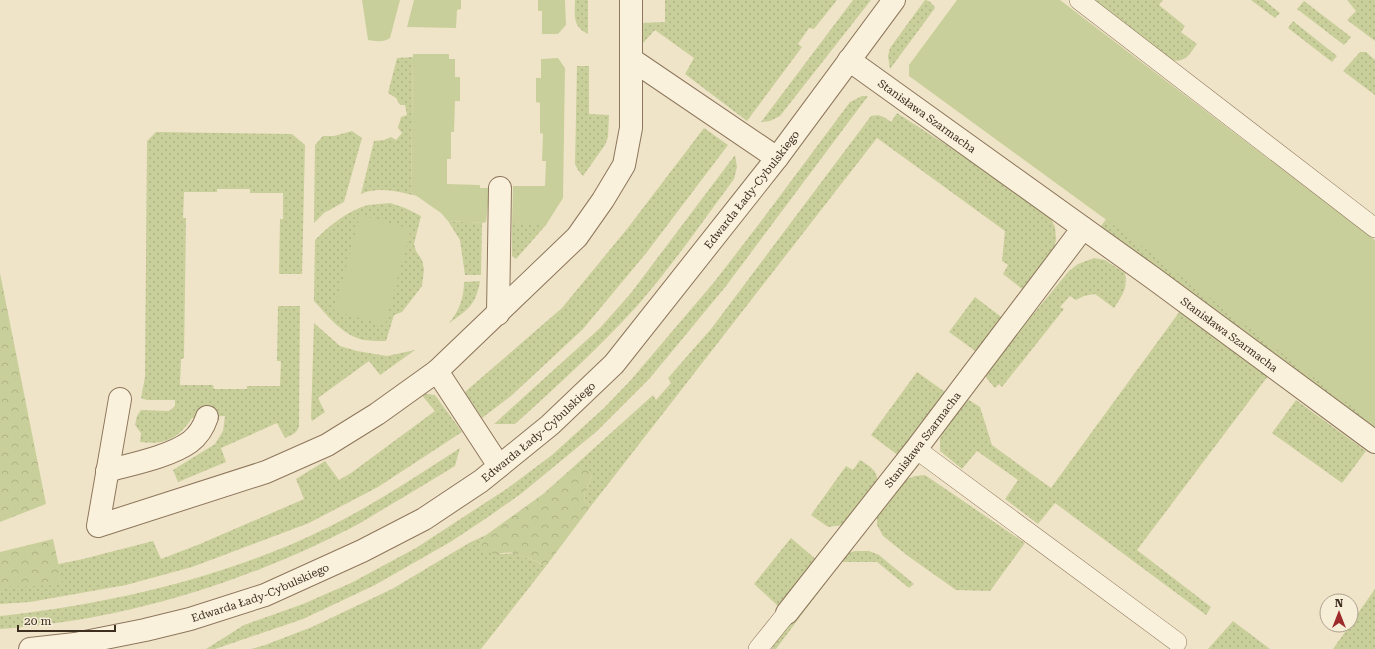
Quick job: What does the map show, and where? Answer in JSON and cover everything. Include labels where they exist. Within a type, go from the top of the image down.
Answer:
[{"type":"street","points":[[120,399],[98,526],[266,472],[327,445],[377,414],[437,371],[577,237],[603,200],[624,164],[631,128],[631,0]]},
{"type":"street","name":"Edwarda Łady-Cybulskiego","points":[[30,649],[75,644],[145,630],[190,619],[265,595],[362,551],[424,519],[480,481],[550,425],[614,364],[777,158],[894,0]]},
{"type":"street","points":[[632,60],[777,158]]},
{"type":"street","name":"Stanisława Szarmacha","points":[[849,60],[1187,302],[1375,442]]},
{"type":"street","points":[[498,314],[500,188]]},
{"type":"street","name":"Stanisława Szarmacha","points":[[786,613],[916,449],[1083,228]]},
{"type":"street","points":[[437,371],[499,466]]},
{"type":"street","points":[[107,471],[163,455],[190,442],[200,432],[207,417]]},
{"type":"lane","points":[[1079,0],[1375,228]]},
{"type":"lane","points":[[916,449],[1177,642]]},
{"type":"lane","name":"Stanisława Szarmacha","points":[[758,649],[786,613]]},
{"type":"green space","points":[[362,0],[400,0],[390,38],[382,41],[368,40]]},
{"type":"green space","points":[[414,0],[461,0],[461,9],[457,10],[456,28],[407,27]]},
{"type":"green space","points":[[538,0],[565,0],[566,25],[558,34],[542,34],[542,11],[538,11]]},
{"type":"green space","points":[[575,0],[588,0],[588,34],[579,28],[577,24],[575,16]]},
{"type":"green space","points":[[665,0],[837,0],[814,29],[809,28],[798,44],[802,47],[747,121],[685,74],[694,58],[655,30],[643,43],[641,36],[641,23],[665,22]]},
{"type":"green space","points":[[853,0],[871,0],[780,116],[770,121],[761,122]]},
{"type":"green space","points":[[925,0],[931,2],[935,8],[890,69],[888,56],[890,48]]},
{"type":"green space","points":[[957,0],[1060,0],[1375,240],[1375,424],[1123,232],[909,76],[909,65]]},
{"type":"green space","points":[[1091,0],[1163,0],[1159,5],[1185,26],[1181,32],[1197,44],[1186,58],[1175,61],[1169,60]]},
{"type":"green space","points":[[1251,0],[1264,0],[1280,13],[1275,18]]},
{"type":"green space","points":[[1347,0],[1375,0],[1375,41],[1347,20],[1356,11]]},
{"type":"green space","points":[[1304,1],[1351,37],[1344,45],[1297,9]]},
{"type":"green space","points":[[1293,21],[1337,56],[1332,62],[1288,28]]},
{"type":"green space","points":[[1360,52],[1366,52],[1375,60],[1375,95],[1343,71]]},
{"type":"green space","points":[[413,54],[449,54],[449,59],[455,59],[455,77],[460,77],[460,101],[455,101],[454,132],[451,132],[451,159],[447,159],[447,184],[480,185],[480,188],[490,188],[486,222],[448,221],[441,213],[411,192]]},
{"type":"green space","points":[[413,57],[411,192],[417,196],[382,190],[375,190],[361,194],[374,141],[384,140],[391,137],[396,140],[402,133],[398,128],[401,117],[407,115],[405,105],[400,105],[396,98],[388,93],[397,58]]},
{"type":"green space","points":[[558,58],[565,68],[563,198],[546,225],[512,225],[513,186],[545,186],[546,161],[542,161],[543,134],[540,133],[540,103],[536,102],[536,78],[541,78],[541,59]]},
{"type":"green space","points":[[577,66],[589,66],[589,114],[609,115],[608,137],[605,145],[583,176],[575,164]]},
{"type":"green space","points":[[862,96],[868,96],[726,286],[650,378],[596,432],[522,493],[488,517],[452,541],[375,585],[303,619],[215,649],[206,649],[244,625],[303,604],[351,583],[416,548],[508,488],[552,455],[604,408],[630,381],[715,281],[850,102]]},
{"type":"green space","points":[[897,113],[1047,210],[1055,227],[1056,239],[1053,256],[1026,292],[1003,274],[1008,265],[1002,261],[1005,231],[877,138],[591,506],[585,501],[584,496],[592,476],[588,470],[570,470],[653,395],[656,400],[671,383],[668,378],[711,329],[871,116],[882,116],[891,122]]},
{"type":"green space","points":[[704,128],[728,145],[647,252],[583,329],[511,396],[482,418],[465,392],[562,308],[627,229]]},
{"type":"green space","points":[[352,131],[362,138],[344,202],[324,213],[314,223],[315,145],[323,136],[334,136]]},
{"type":"green space","points":[[156,132],[292,134],[305,145],[302,274],[279,274],[280,219],[283,219],[283,193],[250,193],[250,189],[217,189],[217,192],[184,192],[183,218],[186,218],[184,358],[181,359],[180,385],[213,385],[214,389],[247,389],[247,386],[280,386],[281,361],[277,361],[278,306],[300,306],[299,426],[295,433],[285,438],[277,423],[221,448],[226,462],[178,482],[173,470],[215,444],[223,431],[225,416],[192,418],[176,436],[164,441],[149,443],[140,442],[141,433],[135,425],[137,416],[141,410],[169,411],[175,406],[175,400],[147,400],[141,398],[145,377],[147,141]]},
{"type":"green space","points":[[735,155],[737,167],[734,179],[675,259],[623,322],[593,352],[515,424],[494,424],[600,328],[631,293]]},
{"type":"green space","points":[[390,203],[421,216],[414,244],[416,251],[422,260],[424,269],[422,286],[402,312],[394,315],[386,341],[364,340],[356,338],[336,325],[314,301],[315,240],[333,224],[353,211],[368,205]]},
{"type":"green space","points":[[360,215],[411,229],[385,325],[334,311]]},
{"type":"green space","points":[[1106,219],[1375,404],[1375,433],[1099,229]]},
{"type":"green space","points":[[448,221],[482,223],[481,275],[465,275],[460,240]]},
{"type":"green space","points":[[512,225],[546,225],[516,259],[512,256]]},
{"type":"green space","points":[[1094,258],[1105,260],[1125,273],[1125,288],[1122,296],[1114,308],[1095,294],[1084,296],[1076,300],[1070,296],[1060,307],[1064,309],[1002,387],[999,384],[995,388],[987,379],[985,372],[1069,271],[1078,264]]},
{"type":"green space","points":[[0,273],[46,504],[0,522]]},
{"type":"green space","points":[[480,281],[476,296],[470,306],[449,323],[456,314],[460,304],[464,282]]},
{"type":"green space","points":[[975,297],[1004,319],[978,353],[949,332]]},
{"type":"green space","points":[[1180,311],[1268,376],[1137,550],[1211,607],[1206,615],[1055,503],[1038,524],[1005,499],[1018,480],[977,451],[962,469],[940,451],[940,439],[945,426],[961,403],[969,400],[980,407],[992,445],[1051,488]]},
{"type":"green space","points":[[314,323],[340,346],[357,351],[387,356],[415,350],[380,375],[369,361],[318,398],[325,412],[312,421]]},
{"type":"green space","points":[[917,372],[945,392],[899,456],[871,435]]},
{"type":"green space","points":[[420,393],[435,395],[462,432],[378,487],[309,523],[192,567],[126,585],[30,602],[0,604],[0,576],[83,559],[153,541],[161,559],[200,544],[304,499],[296,479],[325,461],[339,480],[351,473],[435,411]]},
{"type":"green space","points":[[1296,400],[1366,451],[1342,483],[1272,433]]},
{"type":"green space","points":[[460,448],[455,466],[354,527],[266,567],[179,597],[135,608],[90,618],[45,625],[0,629],[0,616],[75,606],[112,599],[185,581],[257,558],[314,534],[357,512]]},
{"type":"green space","points":[[860,460],[870,467],[876,474],[877,477],[874,488],[864,502],[843,525],[828,527],[811,515],[846,466],[853,470]]},
{"type":"green space","points":[[588,469],[592,476],[584,496],[585,501],[591,506],[546,566],[512,553],[489,552],[479,546],[486,535],[543,494],[570,470]]},
{"type":"green space","points":[[925,475],[1025,543],[990,591],[956,590],[908,556],[883,536],[877,525],[877,513],[903,481],[915,476]]},
{"type":"green space","points":[[486,535],[479,546],[502,554],[516,553],[546,566],[481,649],[251,649],[312,627],[392,589],[469,543]]},
{"type":"green space","points":[[791,538],[818,561],[778,606],[754,584]]},
{"type":"green space","points":[[53,539],[63,585],[0,587],[0,552]]},
{"type":"green space","points":[[855,551],[869,551],[879,555],[914,584],[909,588],[877,562],[841,562],[776,649],[771,649],[830,570],[844,554]]},
{"type":"green space","points":[[1375,589],[1375,649],[1333,649],[1344,633],[1359,633],[1359,612]]},
{"type":"green space","points":[[1233,621],[1270,649],[1208,649]]}]
